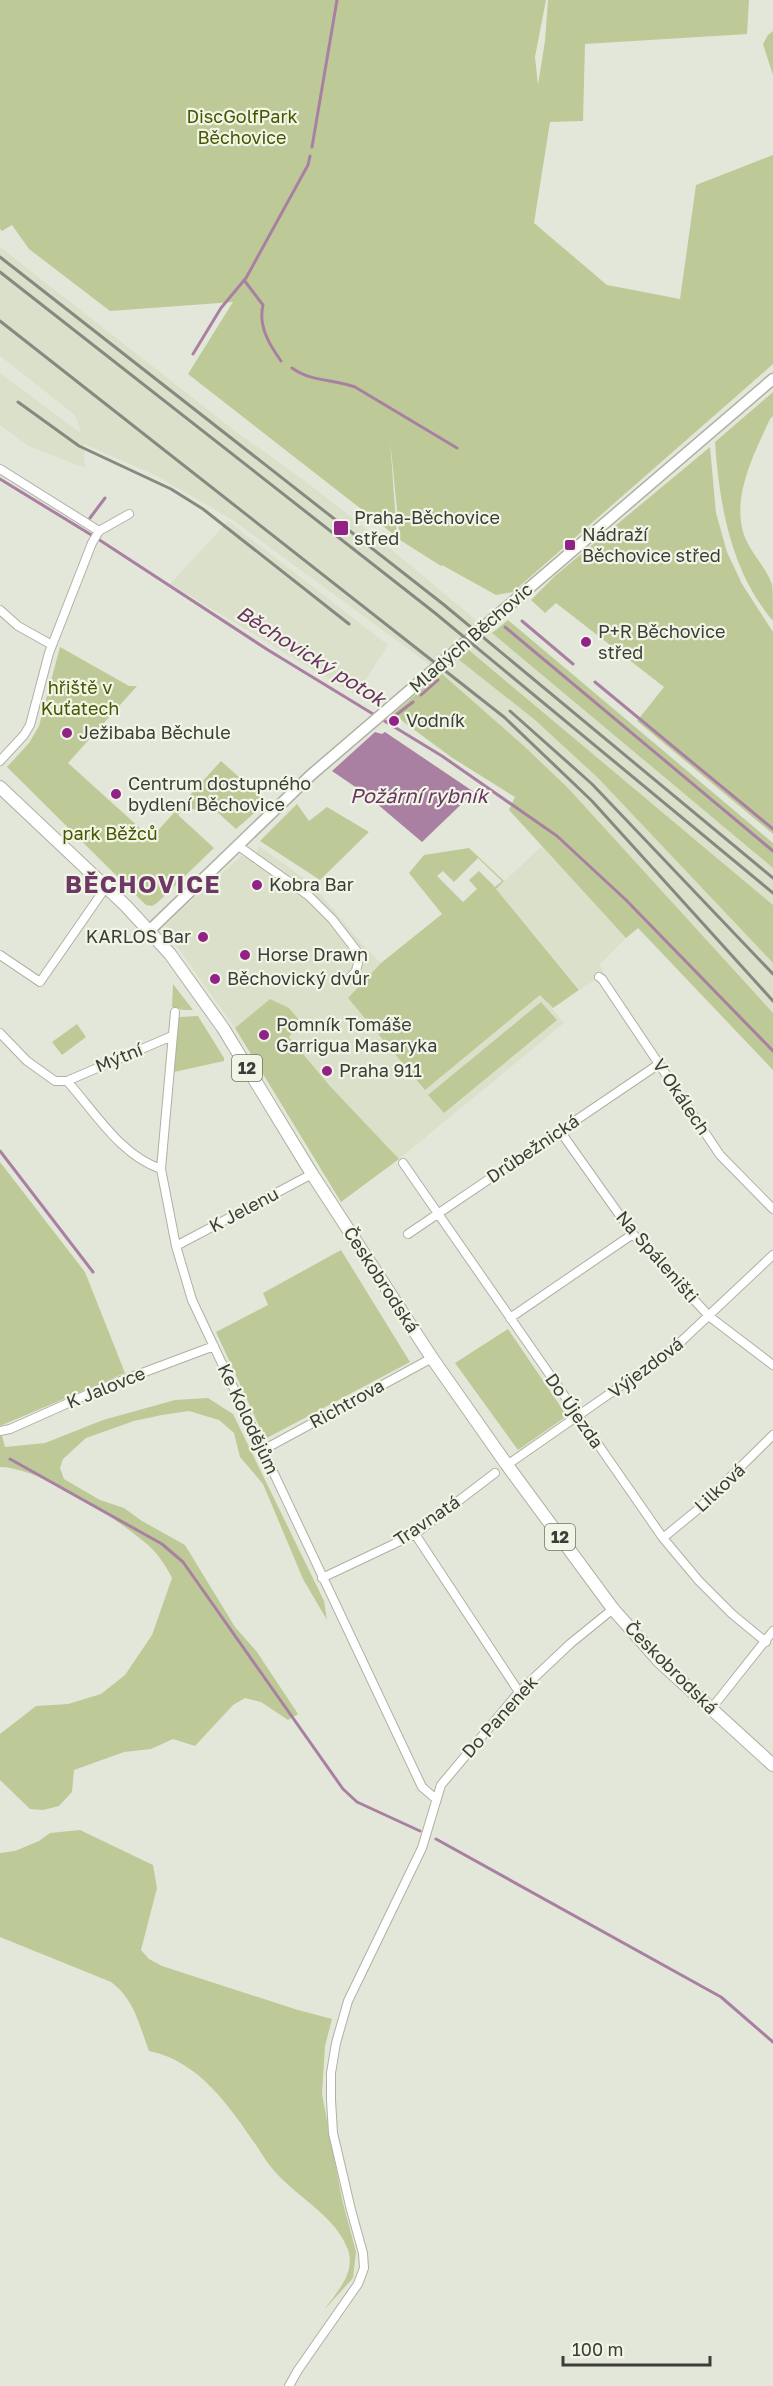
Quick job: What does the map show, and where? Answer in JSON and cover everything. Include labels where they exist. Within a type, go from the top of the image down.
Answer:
[{"type":"main road","name":"Českobrodská","points":[[0,787],[150,930],[172,956],[223,1028],[312,1174],[432,1358],[507,1465],[614,1610],[660,1662],[773,1765]]},
{"type":"street","name":"Mladých Běchovic","points":[[150,930],[311,775],[773,379]]},
{"type":"street","points":[[0,469],[96,536]]},
{"type":"street","points":[[0,761],[30,725],[52,645],[96,536],[129,514]]},
{"type":"street","points":[[0,610],[18,626],[52,645]]},
{"type":"street","points":[[237,845],[309,896],[332,919],[356,950],[359,959],[356,971],[347,981]]},
{"type":"street","points":[[0,955],[40,982],[106,887]]},
{"type":"street","name":"V Okálech","points":[[601,977],[720,1155],[773,1209]]},
{"type":"street","name":"Ke Kolodějům","points":[[176,1012],[161,1169],[176,1246],[192,1300],[422,1787],[436,1799]]},
{"type":"street","points":[[0,1033],[27,1061],[47,1077],[55,1082],[67,1080],[129,1152],[146,1164],[161,1169]]},
{"type":"street","name":"Mýtní","points":[[67,1080],[172,1036]]},
{"type":"street","name":"Drůbežnická","points":[[408,1234],[659,1064]]},
{"type":"street","name":"Na Spáleništi","points":[[560,1131],[633,1234],[710,1317],[773,1365]]},
{"type":"street","name":"Do Újezda","points":[[403,1163],[663,1538],[699,1581],[732,1614],[765,1642]]},
{"type":"street","name":"K Jelenu","points":[[176,1246],[312,1174]]},
{"type":"street","points":[[510,1318],[633,1234]]},
{"type":"street","name":"Výjezdová","points":[[507,1465],[672,1351],[773,1255]]},
{"type":"street","name":"K Jalovce","points":[[0,1431],[10,1429],[102,1388],[214,1346]]},
{"type":"street","name":"Richtrova","points":[[263,1450],[432,1358]]},
{"type":"street","name":"Lilková","points":[[663,1538],[697,1510],[773,1435]]},
{"type":"street","name":"Travnatá","points":[[322,1578],[415,1534],[495,1473]]},
{"type":"street","points":[[415,1534],[519,1692]]},
{"type":"street","name":"Do Panenek","points":[[289,2386],[358,2284],[364,2268],[363,2253],[333,2133],[331,2073],[336,2043],[348,2001],[422,1848],[441,1785],[519,1692],[571,1643],[614,1610]]},
{"type":"street","points":[[711,1709],[773,1631]]},
{"type":"shaded area","points":[[0,247],[235,431],[309,484],[374,535],[773,868],[773,905],[470,650],[458,659],[535,720],[598,778],[773,963],[773,1013],[568,788],[441,673],[231,519],[155,475],[84,444],[85,468],[29,446],[0,425],[0,373],[82,434],[75,415],[0,356]]},
{"type":"shaded area","points":[[228,521],[388,645],[356,695],[170,584]]},
{"type":"shaded area","points":[[259,846],[312,884],[367,950],[381,963],[348,998],[425,1090],[540,994],[564,1023],[399,1159],[329,1085],[289,1037],[270,999],[235,1028],[168,934],[166,925],[177,914],[241,856],[253,859]]},
{"type":"shaded area","points":[[542,846],[626,938],[600,964],[604,974],[580,990],[496,889]]},
{"type":"green space","name":"DiscGolfPark Běchovice","points":[[0,0],[546,0],[535,57],[538,85],[545,41],[548,0],[749,0],[747,34],[585,44],[583,121],[550,122],[534,223],[607,285],[680,299],[696,185],[773,155],[773,364],[513,592],[496,595],[441,566],[400,540],[390,439],[397,537],[188,374],[233,302],[110,311],[29,249],[12,225],[2,231],[0,229]]},
{"type":"green space","points":[[773,31],[773,75],[763,44]]},
{"type":"green space","points":[[773,392],[773,416],[751,462],[740,510],[741,525],[746,540],[772,584],[773,621],[759,602],[737,559],[724,513],[715,442]]},
{"type":"green space","points":[[710,447],[716,513],[727,552],[742,584],[773,632],[773,834],[637,721],[664,687],[556,603],[545,613],[531,600],[556,575]]},
{"type":"green space","points":[[508,620],[773,843],[773,868],[492,633]]},
{"type":"green space","points":[[60,647],[129,686],[137,686],[68,763],[151,838],[221,761],[267,802],[236,829],[215,810],[184,809],[178,815],[214,848],[152,906],[146,905],[7,767],[29,743],[39,726]]},
{"type":"green space","points":[[469,650],[773,905],[773,963],[598,778],[535,720],[458,659]]},
{"type":"green space","points":[[441,673],[568,788],[773,1013],[773,1070],[638,928],[626,938],[509,810],[515,797],[451,757],[393,714]]},
{"type":"green space","points":[[297,804],[309,821],[327,807],[369,832],[320,880],[260,841]]},
{"type":"green space","points":[[469,848],[504,881],[496,889],[579,990],[553,1008],[540,995],[425,1090],[348,998],[381,963],[442,914],[409,873],[424,855]],"holes":[[[478,858],[502,881],[495,887],[479,871],[469,880],[477,889],[463,902],[437,876],[443,871],[454,882]]]},
{"type":"green space","points":[[173,984],[193,1010],[172,1007]]},
{"type":"green space","points":[[270,999],[289,1008],[300,1021],[289,1037],[329,1085],[399,1159],[341,1202],[235,1028]]},
{"type":"green space","points":[[541,1002],[557,1020],[444,1113],[428,1095]]},
{"type":"green space","points":[[198,1016],[224,1061],[174,1072],[179,1017]]},
{"type":"green space","points":[[77,1024],[86,1037],[62,1055],[52,1042]]},
{"type":"green space","points":[[0,1162],[85,1272],[125,1373],[0,1426]]},
{"type":"green space","points":[[341,1250],[410,1362],[265,1439],[216,1332],[268,1305],[263,1293]]},
{"type":"green space","points":[[508,1329],[567,1416],[518,1450],[455,1363]]},
{"type":"green space","points":[[208,1398],[233,1414],[324,1601],[327,1620],[303,1579],[263,1484],[240,1457],[234,1433],[219,1420],[189,1411],[134,1421],[86,1438],[63,1459],[60,1468],[64,1479],[100,1500],[124,1508],[185,1545],[235,1627],[257,1652],[298,1714],[288,1720],[261,1702],[245,1698],[233,1705],[195,1746],[173,1739],[151,1749],[124,1752],[74,1770],[72,1792],[59,1806],[43,1810],[30,1809],[0,1780],[0,1734],[36,1706],[68,1704],[101,1694],[125,1675],[152,1635],[172,1578],[162,1560],[148,1545],[98,1509],[35,1476],[16,1469],[0,1467],[0,1428],[5,1447],[45,1443],[103,1420],[175,1400]]},
{"type":"green space","points":[[80,1830],[153,1865],[157,1888],[141,1950],[149,1959],[162,1966],[332,2019],[325,2046],[322,2094],[342,2199],[356,2252],[353,2278],[324,2310],[344,2282],[350,2258],[343,2239],[327,2218],[274,2171],[235,2115],[211,2087],[183,2064],[149,2051],[131,2005],[111,1982],[0,1937],[0,1853],[15,1851],[39,1841],[50,1833]]},
{"type":"water","name":"Požární rybník","points":[[375,732],[382,734],[385,732],[474,792],[422,842],[376,803],[383,794],[379,790],[370,797],[332,771]]},
{"type":"waterway","points":[[312,147],[337,0]]},
{"type":"waterway","points":[[193,354],[221,308],[246,278],[308,165],[310,156]]},
{"type":"waterway","points":[[244,280],[263,305],[263,327],[281,361]]},
{"type":"waterway","points":[[292,368],[307,376],[355,387],[457,448]]},
{"type":"waterway","name":"Běchovický potok","points":[[0,479],[98,539],[268,650],[442,756],[557,836],[626,900],[773,1051]]},
{"type":"waterway","points":[[90,518],[105,498]]},
{"type":"waterway","points":[[522,621],[573,664]]},
{"type":"waterway","points":[[505,627],[773,851]]},
{"type":"waterway","points":[[421,695],[438,680]]},
{"type":"waterway","points":[[595,682],[773,829]]},
{"type":"waterway","points":[[387,722],[413,702]]},
{"type":"waterway","points":[[0,1151],[93,1272]]},
{"type":"waterway","points":[[10,1459],[162,1544],[183,1562],[343,1789],[357,1802],[420,1831]]},
{"type":"waterway","points":[[436,1839],[721,1997],[773,2042]]},
{"type":"railway","points":[[0,257],[443,604],[773,878]]},
{"type":"railway","points":[[0,272],[435,613],[773,893]]},
{"type":"railway","points":[[0,321],[504,717],[592,801],[773,1001]]},
{"type":"railway","points":[[18,402],[79,446],[171,489],[203,509],[349,624]]},
{"type":"railway","points":[[510,711],[592,784],[773,974]]},
{"type":"place","name":"Praha-Běchovice střed","points":[[341,528]]},
{"type":"place","name":"Nádraží Běchovice střed","points":[[570,545]]},
{"type":"place","name":"P+R Běchovice střed","points":[[586,642]]},
{"type":"place","name":"Vodník","points":[[394,721]]},
{"type":"place","name":"Ježibaba Běchule","points":[[67,733]]},
{"type":"place","name":"Centrum dostupného bydlení Běchovice","points":[[116,794]]},
{"type":"place","name":"Kobra Bar","points":[[257,885]]},
{"type":"place","name":"KARLOS Bar","points":[[203,937]]},
{"type":"place","name":"Horse Drawn","points":[[245,955]]},
{"type":"place","name":"Běchovický dvůr","points":[[215,979]]},
{"type":"place","name":"Pomník Tomáše Garrigua Masaryka","points":[[264,1035]]},
{"type":"place","name":"Praha 911","points":[[327,1071]]},
{"type":"district","name":"BĚCHOVICE","points":[[143,885]]},
{"type":"park label","name":"hřiště v Kuťatech","points":[[80,698]]},
{"type":"park label","name":"park Běžců","points":[[110,834]]}]
